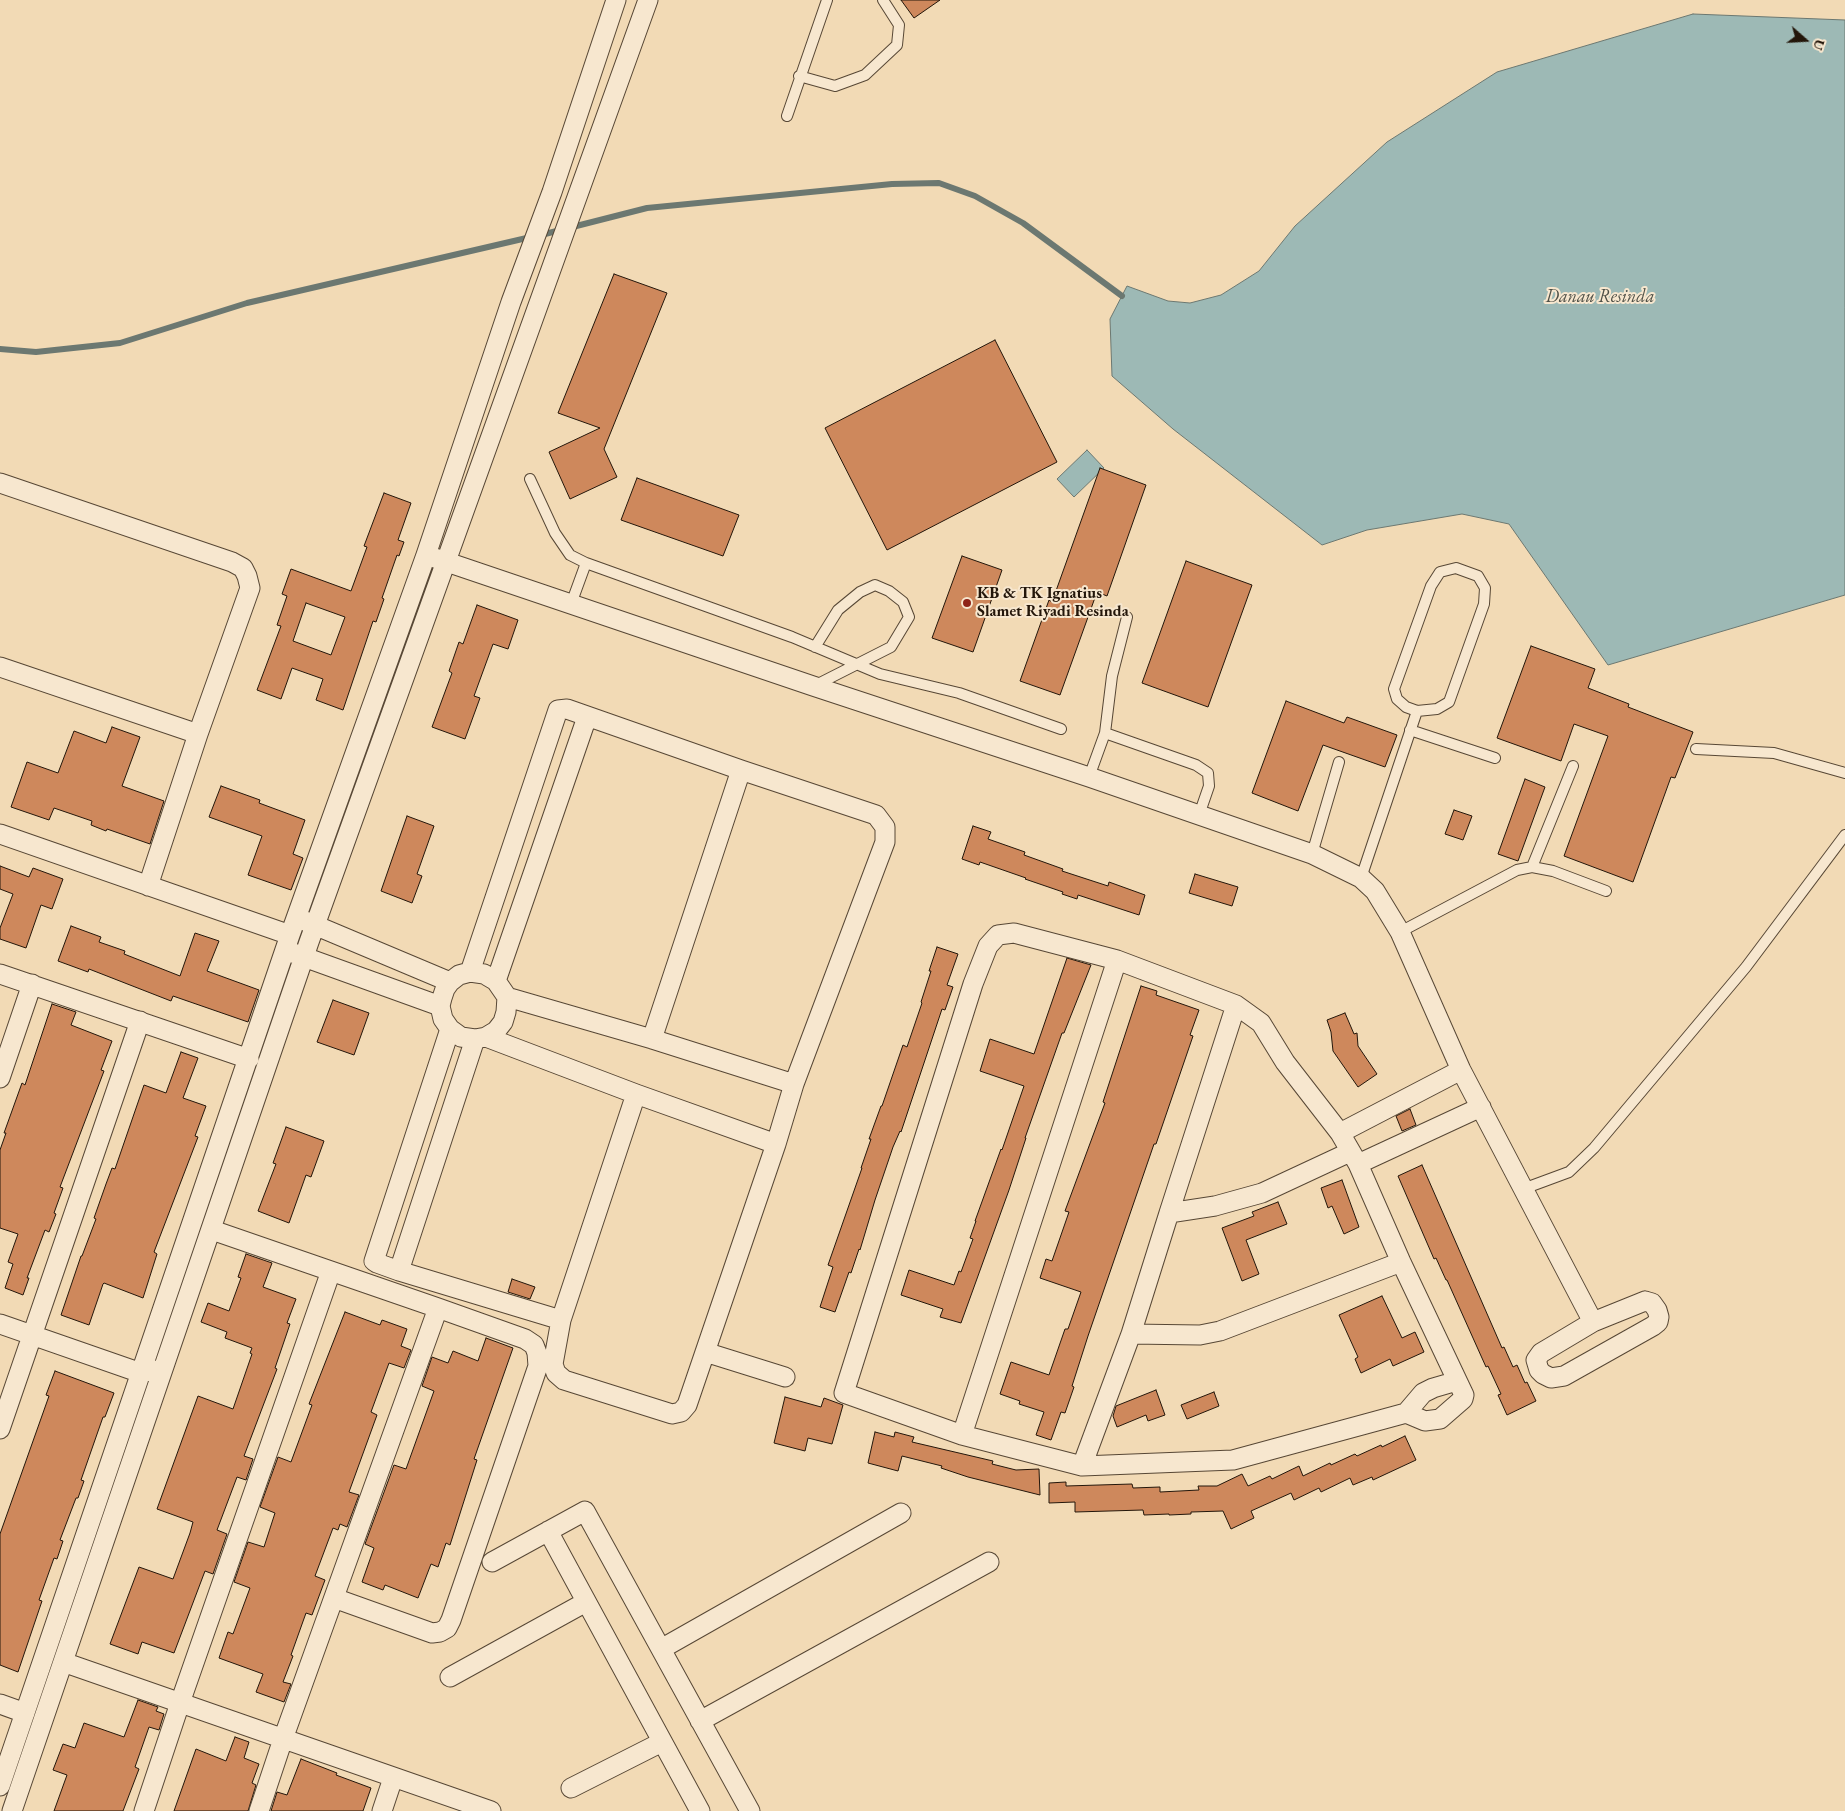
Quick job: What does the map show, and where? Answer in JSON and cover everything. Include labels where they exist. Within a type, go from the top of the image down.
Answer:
[{"type":"street","points":[[0,1786],[288,943],[426,555],[511,302],[552,192],[616,0]]},
{"type":"street","points":[[12,1811],[304,957],[648,0]]},
{"type":"street","points":[[0,483],[232,562],[243,568],[247,576],[250,588],[198,734],[148,886]]},
{"type":"street","points":[[426,555],[813,686],[1090,777],[1312,854],[1361,878],[1375,891],[1400,932],[1461,1070],[1593,1322]]},
{"type":"street","points":[[0,667],[198,734]]},
{"type":"street","points":[[470,972],[558,710],[567,709],[876,815],[885,827],[885,842],[794,1084],[776,1144],[687,1405],[681,1412],[672,1414],[564,1380],[556,1372],[553,1364],[561,1320],[636,1094]]},
{"type":"street","points":[[496,981],[587,717]]},
{"type":"street","points":[[652,1039],[741,770]]},
{"type":"street","points":[[0,834],[148,886],[288,943],[304,957],[440,1006]]},
{"type":"street","points":[[297,918],[450,982]]},
{"type":"street","points":[[1406,1413],[1425,1421],[1440,1419],[1464,1397],[1457,1381],[1401,1262],[1354,1158],[1340,1133],[1285,1062],[1261,1023],[1236,1005],[1117,960],[1014,933],[998,935],[988,946],[973,984],[844,1393],[962,1435],[1082,1466],[1233,1460],[1406,1413],[1423,1393],[1457,1381]]},
{"type":"street","points":[[962,1435],[1117,960]]},
{"type":"street","points":[[399,1271],[480,1038],[496,1031],[503,1022],[506,1012],[507,997],[496,981],[484,974],[470,972],[450,982],[445,989],[440,1006],[443,1019],[450,1029],[461,1037],[480,1038],[776,1144]]},
{"type":"street","points":[[0,974],[249,1059]]},
{"type":"street","points":[[0,1078],[32,984]]},
{"type":"street","points":[[507,997],[652,1039],[794,1084]]},
{"type":"street","points":[[1082,1466],[1131,1334],[1236,1005]]},
{"type":"street","points":[[0,1429],[140,1022]]},
{"type":"street","points":[[450,1029],[374,1259],[377,1263],[399,1271],[561,1320]]},
{"type":"street","points":[[1340,1133],[1461,1070]]},
{"type":"street","points":[[1169,1213],[1214,1206],[1262,1193],[1481,1107]]},
{"type":"street","points":[[212,1230],[525,1339],[534,1345],[537,1353],[538,1366],[447,1628],[440,1632],[432,1633],[334,1598]]},
{"type":"street","points":[[1131,1334],[1200,1335],[1220,1331],[1401,1262]]},
{"type":"street","points":[[144,1811],[331,1271]]},
{"type":"street","points":[[1645,1301],[1652,1303],[1659,1317],[1658,1322],[1652,1326],[1564,1376],[1551,1378],[1539,1370],[1536,1360],[1541,1353],[1593,1322],[1645,1301]]},
{"type":"street","points":[[259,1811],[282,1739],[438,1308]]},
{"type":"street","points":[[0,1324],[141,1373],[164,1368]]},
{"type":"street","points":[[705,1352],[785,1378]]},
{"type":"street","points":[[492,1562],[586,1511],[750,1811]]},
{"type":"street","points":[[661,1650],[901,1513]]},
{"type":"street","points":[[548,1531],[700,1811]]},
{"type":"street","points":[[700,1721],[989,1562]]},
{"type":"street","points":[[450,1677],[586,1602]]},
{"type":"street","points":[[62,1662],[489,1811]]},
{"type":"street","points":[[38,1674],[56,1681]]},
{"type":"street","points":[[0,1704],[24,1713]]},
{"type":"street","points":[[571,1788],[662,1742]]},
{"type":"street","points":[[382,1811],[393,1778]]},
{"type":"lane","points":[[787,116],[799,76],[827,0]]},
{"type":"lane","points":[[799,76],[835,86],[865,75],[897,45],[899,25],[882,0]]},
{"type":"lane","points":[[530,479],[555,533],[570,555],[586,563],[815,647],[857,665],[889,676],[960,692],[1061,729]]},
{"type":"lane","points":[[571,604],[586,563]]},
{"type":"lane","points":[[1456,568],[1478,576],[1485,588],[1484,604],[1449,702],[1437,709],[1417,711],[1406,707],[1397,699],[1394,689],[1431,586],[1440,572],[1456,568]]},
{"type":"lane","points":[[813,686],[891,647],[909,617],[903,602],[889,591],[875,585],[860,592],[838,610],[815,647]]},
{"type":"lane","points":[[1090,777],[1105,732],[1112,676],[1127,617]]},
{"type":"lane","points":[[1361,878],[1417,711]]},
{"type":"lane","points":[[1410,730],[1495,758]]},
{"type":"lane","points":[[1105,732],[1196,765],[1208,774],[1209,786],[1199,815]]},
{"type":"lane","points":[[1696,749],[1774,753],[1845,772]]},
{"type":"lane","points":[[1312,854],[1339,762]]},
{"type":"lane","points":[[1532,867],[1573,766]]},
{"type":"lane","points":[[1523,1189],[1569,1172],[1594,1148],[1746,967],[1845,835]]},
{"type":"lane","points":[[1400,932],[1517,870],[1532,867],[1553,871],[1606,891]]},
{"type":"water","name":"Danau Resinda","points":[[1693,14],[1845,20],[1845,595],[1608,665],[1509,524],[1462,514],[1367,530],[1322,545],[1173,429],[1112,376],[1110,319],[1127,286],[1168,301],[1190,303],[1221,295],[1259,271],[1295,226],[1387,142],[1497,72]]},
{"type":"water","points":[[1087,450],[1104,468],[1074,497],[1057,479]]},
{"type":"building","points":[[901,0],[940,0],[914,18]]},
{"type":"building","points":[[614,274],[667,293],[604,449],[617,477],[570,499],[549,452],[600,428],[558,413]]},
{"type":"building","points":[[995,340],[1057,462],[887,550],[825,428]]},
{"type":"building","points":[[1100,468],[1146,485],[1107,596],[1097,592],[1060,695],[1020,681],[1049,600],[1052,602]]},
{"type":"building","points":[[637,478],[739,515],[723,556],[621,520]]},
{"type":"building","points":[[384,493],[411,503],[398,540],[404,542],[399,556],[397,555],[376,622],[373,621],[343,710],[316,700],[323,679],[292,668],[281,699],[257,690],[281,626],[277,625],[287,596],[282,594],[291,569],[351,591],[367,547],[364,546]],"holes":[[[306,603],[345,617],[331,655],[293,641]]]},
{"type":"building","points":[[962,556],[1002,570],[973,652],[932,638]]},
{"type":"building","points":[[1186,561],[1252,585],[1208,707],[1142,683]]},
{"type":"building","points":[[477,605],[518,620],[508,649],[493,644],[474,696],[480,698],[465,739],[432,727],[452,673],[449,671],[459,642],[463,644]]},
{"type":"building","points":[[1531,646],[1595,669],[1588,688],[1629,704],[1628,707],[1693,732],[1675,778],[1671,777],[1633,882],[1564,856],[1608,736],[1574,724],[1561,761],[1497,738]]},
{"type":"building","points":[[1286,701],[1344,723],[1347,717],[1397,735],[1385,767],[1323,745],[1298,811],[1252,793]]},
{"type":"building","points":[[112,727],[140,737],[122,786],[164,801],[150,844],[107,829],[106,831],[91,825],[92,821],[54,808],[49,820],[11,807],[27,762],[58,773],[74,731],[106,743]]},
{"type":"building","points":[[1525,779],[1545,787],[1518,861],[1498,854]]},
{"type":"building","points":[[221,786],[260,800],[259,803],[305,820],[293,854],[303,858],[291,890],[248,875],[262,836],[209,817]]},
{"type":"building","points":[[1454,810],[1472,816],[1463,840],[1445,834]]},
{"type":"building","points":[[407,816],[434,826],[417,874],[422,876],[412,903],[381,891]]},
{"type":"building","points":[[973,826],[991,832],[988,839],[1025,852],[1024,855],[1063,869],[1062,871],[1108,886],[1109,882],[1145,895],[1139,915],[1078,895],[1077,899],[1062,894],[1063,892],[980,862],[979,865],[962,859]]},
{"type":"building","points":[[0,866],[29,877],[33,868],[63,879],[52,909],[41,905],[26,948],[0,939],[0,928],[13,894],[0,889]]},
{"type":"building","points":[[1195,874],[1238,887],[1232,906],[1189,893]]},
{"type":"building","points":[[71,926],[101,937],[99,942],[125,951],[124,954],[180,976],[195,933],[219,941],[207,971],[259,990],[248,1022],[173,996],[171,1001],[89,969],[88,972],[58,961]]},
{"type":"building","points":[[937,947],[958,954],[947,985],[953,987],[945,1010],[942,1009],[901,1132],[893,1147],[860,1250],[851,1273],[849,1272],[835,1312],[820,1307],[833,1267],[828,1265],[862,1168],[871,1139],[869,1139],[903,1045],[907,1047],[922,1003],[931,971],[929,971]]},
{"type":"building","points":[[1067,958],[1091,965],[1064,1033],[1062,1033],[1009,1190],[961,1323],[940,1317],[943,1309],[901,1295],[909,1270],[954,1285],[959,1271],[961,1272],[973,1239],[970,1238],[975,1221],[1024,1086],[980,1071],[990,1039],[1034,1054]]},
{"type":"building","points":[[1141,986],[1157,991],[1156,995],[1199,1010],[1190,1035],[1193,1036],[1088,1336],[1072,1386],[1074,1387],[1065,1413],[1061,1412],[1051,1440],[1036,1435],[1044,1412],[1019,1404],[1020,1401],[1000,1394],[1011,1362],[1049,1375],[1065,1329],[1068,1329],[1081,1292],[1040,1278],[1046,1259],[1052,1261],[1069,1212],[1065,1211],[1105,1103],[1103,1102]]},
{"type":"building","points":[[333,1000],[369,1013],[354,1055],[317,1042]]},
{"type":"building","points":[[52,1004],[76,1012],[71,1025],[112,1041],[101,1070],[104,1071],[60,1187],[63,1188],[54,1213],[56,1214],[49,1232],[45,1230],[27,1278],[29,1278],[23,1295],[5,1288],[13,1264],[8,1262],[18,1234],[0,1228],[0,1150],[6,1133],[4,1133],[22,1083],[25,1085]]},
{"type":"building","points":[[1345,1013],[1354,1034],[1357,1033],[1358,1046],[1377,1074],[1358,1087],[1333,1051],[1331,1032],[1327,1020]]},
{"type":"building","points":[[181,1052],[198,1058],[183,1098],[206,1106],[195,1136],[198,1137],[154,1252],[157,1254],[143,1298],[104,1283],[89,1325],[61,1315],[96,1219],[94,1218],[106,1184],[112,1168],[115,1169],[144,1085],[166,1093]]},
{"type":"building","points":[[1410,1109],[1416,1125],[1402,1131],[1396,1116]]},
{"type":"building","points":[[286,1127],[324,1141],[311,1177],[306,1175],[289,1223],[258,1211],[276,1164],[273,1163]]},
{"type":"building","points":[[1422,1165],[1502,1348],[1504,1347],[1513,1367],[1517,1365],[1536,1401],[1507,1415],[1498,1395],[1501,1394],[1488,1366],[1486,1367],[1447,1280],[1436,1258],[1434,1259],[1398,1176]]},
{"type":"building","points":[[1342,1180],[1359,1227],[1344,1234],[1332,1206],[1328,1208],[1321,1188]]},
{"type":"building","points":[[1278,1202],[1287,1224],[1246,1240],[1259,1274],[1242,1281],[1222,1228],[1254,1216],[1252,1212]]},
{"type":"building","points":[[246,1254],[272,1263],[263,1287],[296,1299],[287,1323],[290,1324],[275,1368],[277,1369],[244,1456],[253,1459],[246,1480],[237,1477],[217,1530],[227,1534],[213,1574],[205,1571],[174,1653],[142,1642],[138,1654],[110,1644],[139,1567],[173,1579],[190,1533],[193,1522],[157,1509],[198,1396],[233,1409],[252,1354],[250,1353],[252,1348],[225,1338],[227,1332],[201,1322],[208,1303],[229,1311],[241,1278],[238,1277]]},
{"type":"building","points":[[512,1279],[535,1287],[530,1299],[508,1292]]},
{"type":"building","points":[[1382,1296],[1402,1338],[1415,1332],[1424,1352],[1393,1366],[1390,1359],[1361,1373],[1355,1359],[1358,1357],[1339,1315]]},
{"type":"building","points":[[345,1312],[380,1325],[382,1320],[407,1329],[401,1346],[411,1350],[404,1368],[389,1363],[371,1412],[377,1415],[349,1492],[359,1495],[347,1527],[340,1524],[338,1530],[333,1528],[315,1576],[325,1580],[312,1615],[306,1613],[291,1655],[293,1656],[283,1682],[291,1684],[284,1702],[256,1692],[263,1674],[219,1658],[228,1632],[233,1634],[250,1588],[234,1582],[248,1542],[264,1547],[275,1513],[260,1507],[278,1457],[291,1462],[312,1405],[309,1404]]},
{"type":"building","points":[[486,1338],[513,1348],[474,1459],[477,1460],[450,1545],[446,1543],[438,1567],[431,1564],[418,1598],[385,1585],[383,1590],[362,1582],[374,1548],[365,1544],[394,1465],[406,1469],[434,1391],[422,1386],[432,1357],[448,1363],[453,1351],[478,1361]]},
{"type":"building","points":[[55,1371],[114,1393],[105,1417],[103,1417],[81,1480],[84,1481],[78,1498],[76,1498],[60,1540],[63,1541],[57,1559],[54,1558],[39,1600],[42,1601],[18,1672],[0,1665],[0,1534],[49,1396],[46,1395]]},
{"type":"building","points":[[1156,1390],[1165,1415],[1148,1421],[1146,1415],[1117,1427],[1113,1416],[1116,1406]]},
{"type":"building","points":[[1214,1392],[1219,1406],[1187,1419],[1181,1405]]},
{"type":"building","points":[[785,1397],[821,1407],[824,1398],[843,1405],[832,1444],[808,1438],[805,1451],[774,1443]]},
{"type":"building","points":[[875,1432],[894,1437],[895,1432],[914,1437],[912,1442],[993,1461],[992,1464],[1016,1470],[1039,1469],[1040,1495],[968,1477],[941,1468],[942,1466],[902,1456],[898,1471],[868,1463]]},
{"type":"building","points":[[1405,1436],[1416,1460],[1373,1480],[1372,1477],[1353,1485],[1350,1478],[1321,1492],[1319,1488],[1294,1500],[1291,1493],[1251,1511],[1254,1518],[1231,1529],[1223,1511],[1169,1515],[1144,1515],[1143,1510],[1075,1512],[1075,1502],[1049,1503],[1049,1483],[1066,1482],[1066,1486],[1132,1484],[1133,1488],[1160,1487],[1160,1492],[1199,1490],[1198,1486],[1217,1486],[1242,1474],[1248,1486],[1270,1476],[1272,1479],[1299,1466],[1303,1476],[1330,1463],[1331,1465],[1355,1454],[1357,1456],[1381,1445],[1382,1447]]},
{"type":"building","points":[[138,1700],[158,1707],[156,1711],[164,1714],[159,1730],[149,1727],[135,1767],[139,1769],[123,1811],[54,1811],[67,1775],[53,1770],[63,1744],[75,1748],[84,1723],[124,1737]]},
{"type":"building","points":[[235,1737],[249,1742],[244,1758],[259,1764],[252,1783],[256,1785],[248,1811],[174,1811],[196,1749],[226,1761]]},
{"type":"building","points":[[301,1759],[371,1788],[363,1811],[271,1811],[277,1792],[287,1795]]},
{"type":"waterway","points":[[541,235],[647,208],[892,184],[939,183],[975,196],[1023,223],[1122,296]]},
{"type":"waterway","points":[[0,349],[36,352],[120,343],[247,303],[531,237]]},
{"type":"place","name":"KB & TK Ignatius Slamet Riyadi Resinda","points":[[967,603]]}]
